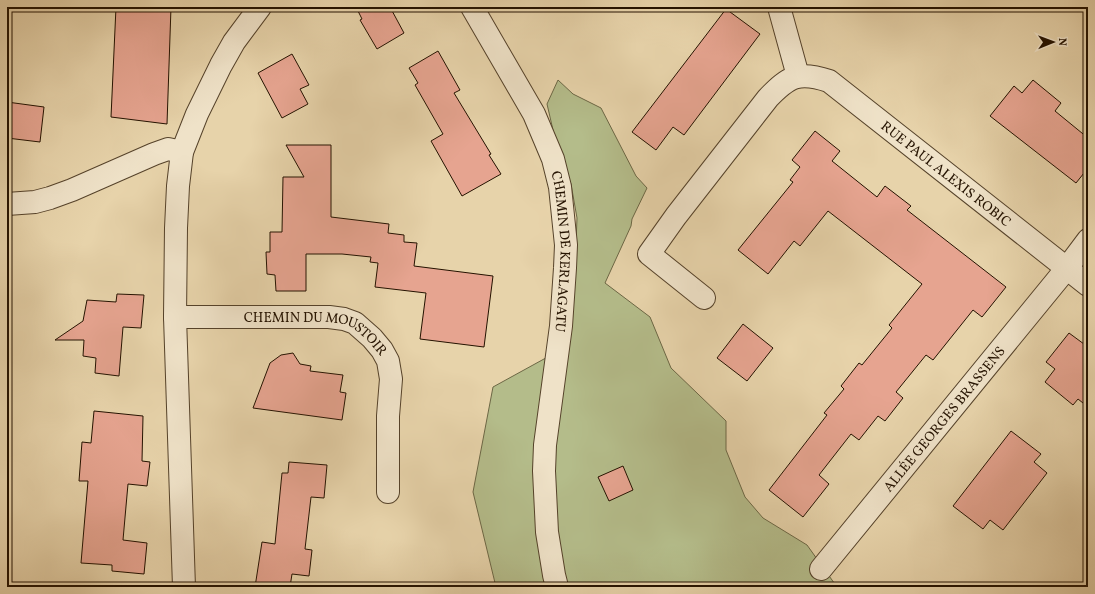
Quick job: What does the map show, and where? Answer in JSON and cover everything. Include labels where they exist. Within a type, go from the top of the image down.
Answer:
[{"type":"street","points":[[184,587],[176,317],[176,228],[178,186],[182,152],[197,114],[221,65],[234,42],[260,7]]},
{"type":"street","name":"CHEMIN DE KERLAGATU","points":[[472,7],[534,114],[553,159],[560,187],[566,245],[565,268],[561,326],[546,430],[544,470],[547,532],[557,587]]},
{"type":"street","points":[[704,298],[649,254],[676,216],[768,98],[782,83],[798,76],[779,7]]},
{"type":"street","name":"RUE PAUL ALEXIS ROBIC","points":[[798,76],[816,77],[828,81],[1088,285]]},
{"type":"street","points":[[7,204],[35,202],[50,198],[168,149],[182,152]]},
{"type":"street","name":"ALLÉE GEORGES BRASSENS","points":[[821,569],[1067,268],[1088,240]]},
{"type":"street","name":"CHEMIN DU MOUSTOIR","points":[[176,317],[329,317],[344,319],[355,323],[372,338],[382,350],[388,361],[391,379],[388,416],[388,492]]},
{"type":"green space","points":[[558,80],[573,94],[601,108],[636,176],[647,188],[605,283],[650,317],[671,368],[726,421],[726,450],[745,497],[763,518],[807,545],[837,587],[496,587],[473,492],[493,387],[564,348],[574,294],[577,218],[571,184],[556,143],[547,104]]},
{"type":"building","points":[[116,7],[171,7],[167,124],[111,117]]},
{"type":"building","points":[[356,7],[390,7],[404,33],[377,49],[360,20],[362,19]]},
{"type":"building","points":[[726,9],[760,34],[684,135],[673,127],[656,150],[632,132]]},
{"type":"building","points":[[438,51],[460,90],[454,93],[491,154],[489,155],[501,174],[462,196],[431,141],[443,134],[415,85],[418,83],[409,68]]},
{"type":"building","points":[[292,54],[309,85],[300,89],[308,104],[282,118],[258,73]]},
{"type":"building","points":[[1033,80],[1061,103],[1055,111],[1088,138],[1088,168],[1076,183],[990,116],[1014,86],[1022,93]]},
{"type":"building","points":[[7,102],[44,107],[40,142],[7,138]]},
{"type":"building","points":[[815,131],[840,151],[832,161],[877,197],[885,186],[911,206],[907,210],[1006,287],[982,317],[973,310],[933,360],[926,355],[896,392],[903,398],[885,421],[878,416],[859,440],[851,434],[819,475],[829,484],[803,517],[769,490],[827,415],[824,413],[844,389],[841,386],[859,363],[862,365],[892,328],[889,325],[922,284],[828,211],[800,246],[794,241],[768,274],[738,250],[793,182],[790,180],[800,167],[792,160]]},
{"type":"building","points":[[286,145],[331,145],[331,217],[389,224],[388,233],[404,235],[404,242],[417,243],[414,266],[493,276],[484,347],[420,339],[426,293],[375,287],[378,263],[370,262],[371,257],[342,254],[306,254],[306,291],[276,291],[275,275],[267,274],[266,252],[270,252],[270,232],[282,232],[283,177],[304,177]]},
{"type":"building","points":[[117,294],[144,295],[141,328],[123,327],[119,376],[95,373],[96,358],[83,356],[84,340],[55,340],[83,321],[87,300],[116,302]]},
{"type":"building","points":[[743,324],[773,348],[747,381],[717,358]]},
{"type":"building","points":[[1069,333],[1088,347],[1088,407],[1078,399],[1073,405],[1045,382],[1055,369],[1046,362]]},
{"type":"building","points":[[293,353],[300,364],[311,366],[310,371],[343,375],[340,392],[346,393],[342,420],[253,408],[270,363],[281,355]]},
{"type":"building","points":[[94,411],[143,416],[142,461],[150,462],[147,486],[128,484],[123,540],[147,543],[144,574],[112,571],[112,565],[81,563],[88,481],[79,481],[82,442],[91,443]]},
{"type":"building","points":[[1011,431],[1041,454],[1034,462],[1047,473],[1003,530],[990,520],[983,529],[953,506]]},
{"type":"building","points":[[289,462],[327,465],[324,498],[311,497],[305,549],[312,550],[309,576],[292,574],[290,587],[255,587],[262,542],[275,544],[282,473],[288,473]]},
{"type":"building","points":[[623,466],[633,490],[609,501],[598,477]]}]
